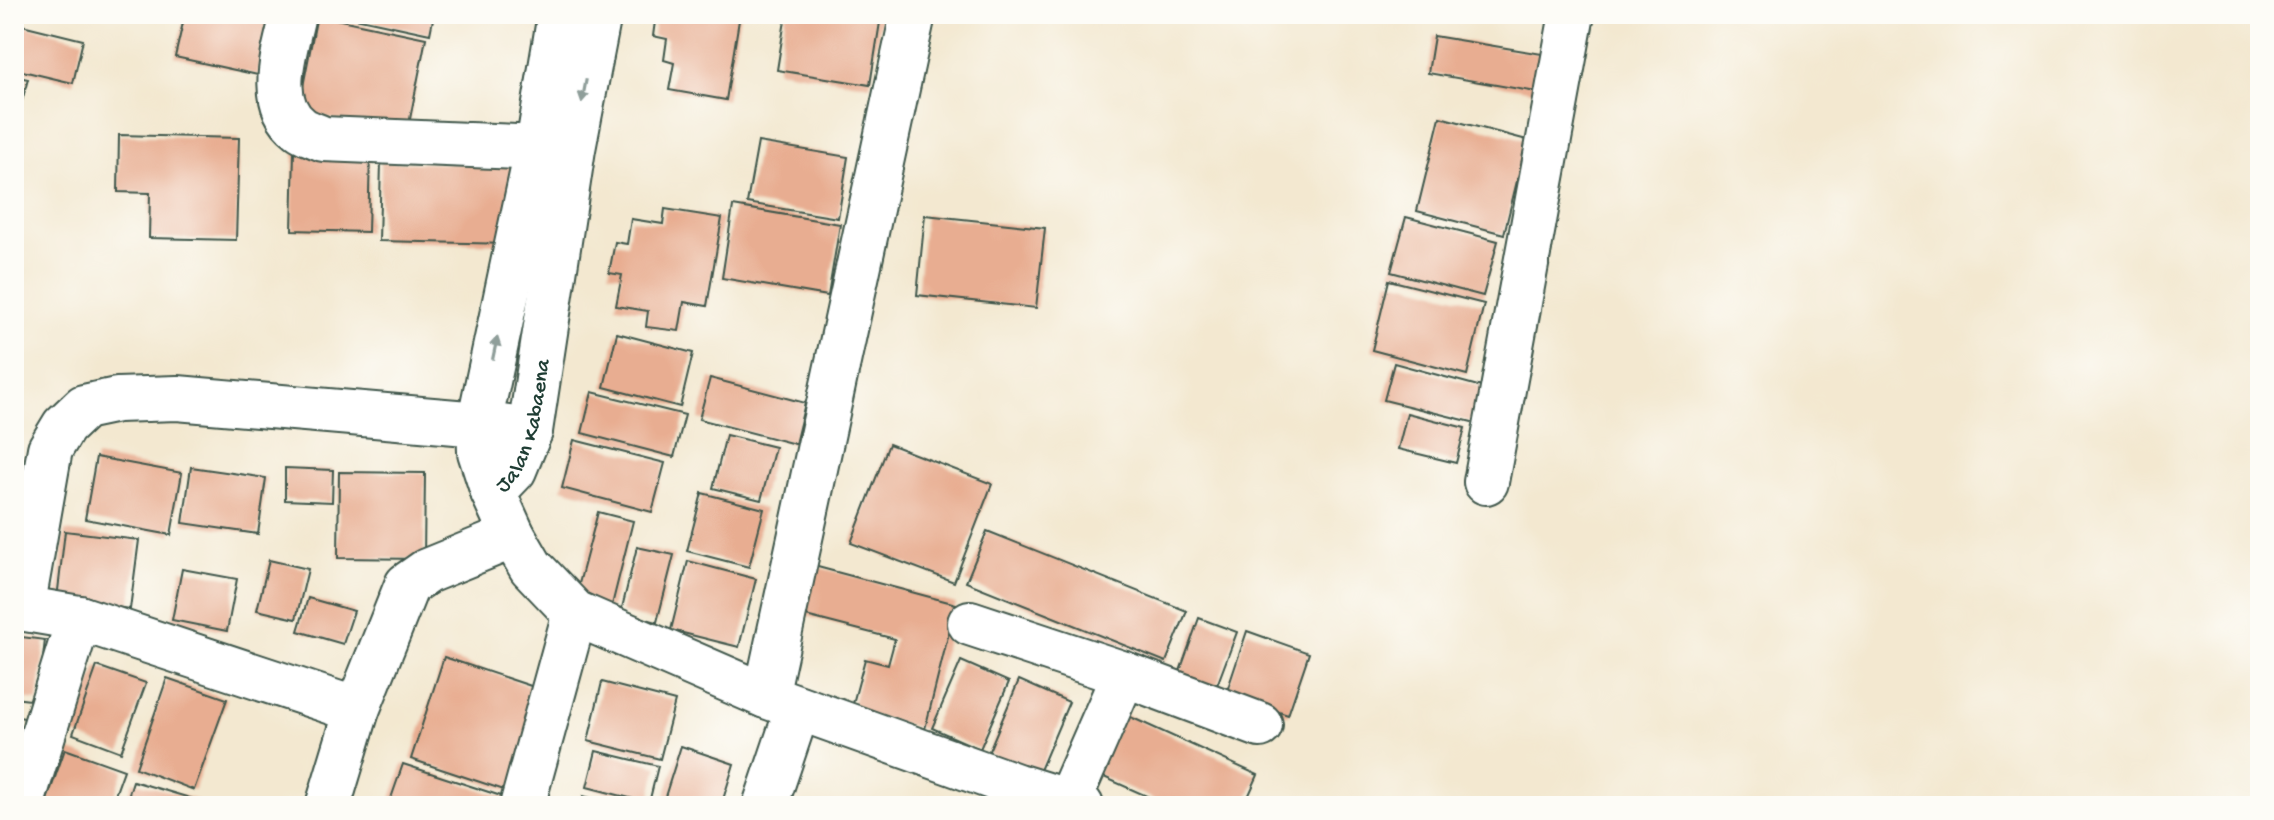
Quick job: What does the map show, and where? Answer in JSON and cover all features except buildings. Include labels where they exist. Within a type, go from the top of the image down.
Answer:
[{"type":"street","points":[[293,14],[279,81],[284,108],[300,128],[323,139],[556,148]]},
{"type":"street","name":"Jalan Kabaena","points":[[560,14],[556,148],[530,431],[514,470],[493,492],[480,452],[479,424],[556,148],[599,14]]},
{"type":"street","points":[[765,806],[913,14]]},
{"type":"street","points":[[1486,482],[1572,14]]},
{"type":"street","points":[[357,710],[79,618],[18,608],[50,449],[64,426],[84,407],[117,400],[177,398],[530,431]]},
{"type":"street","points":[[493,492],[531,567],[575,613],[782,702],[1014,796],[1074,804],[1124,674]]},
{"type":"street","points":[[328,806],[357,710],[407,585],[427,571],[513,536]]},
{"type":"street","points":[[522,806],[575,613]]},
{"type":"street","points":[[21,806],[79,618]]},
{"type":"street","points":[[970,623],[1124,674],[1260,725]]}]
